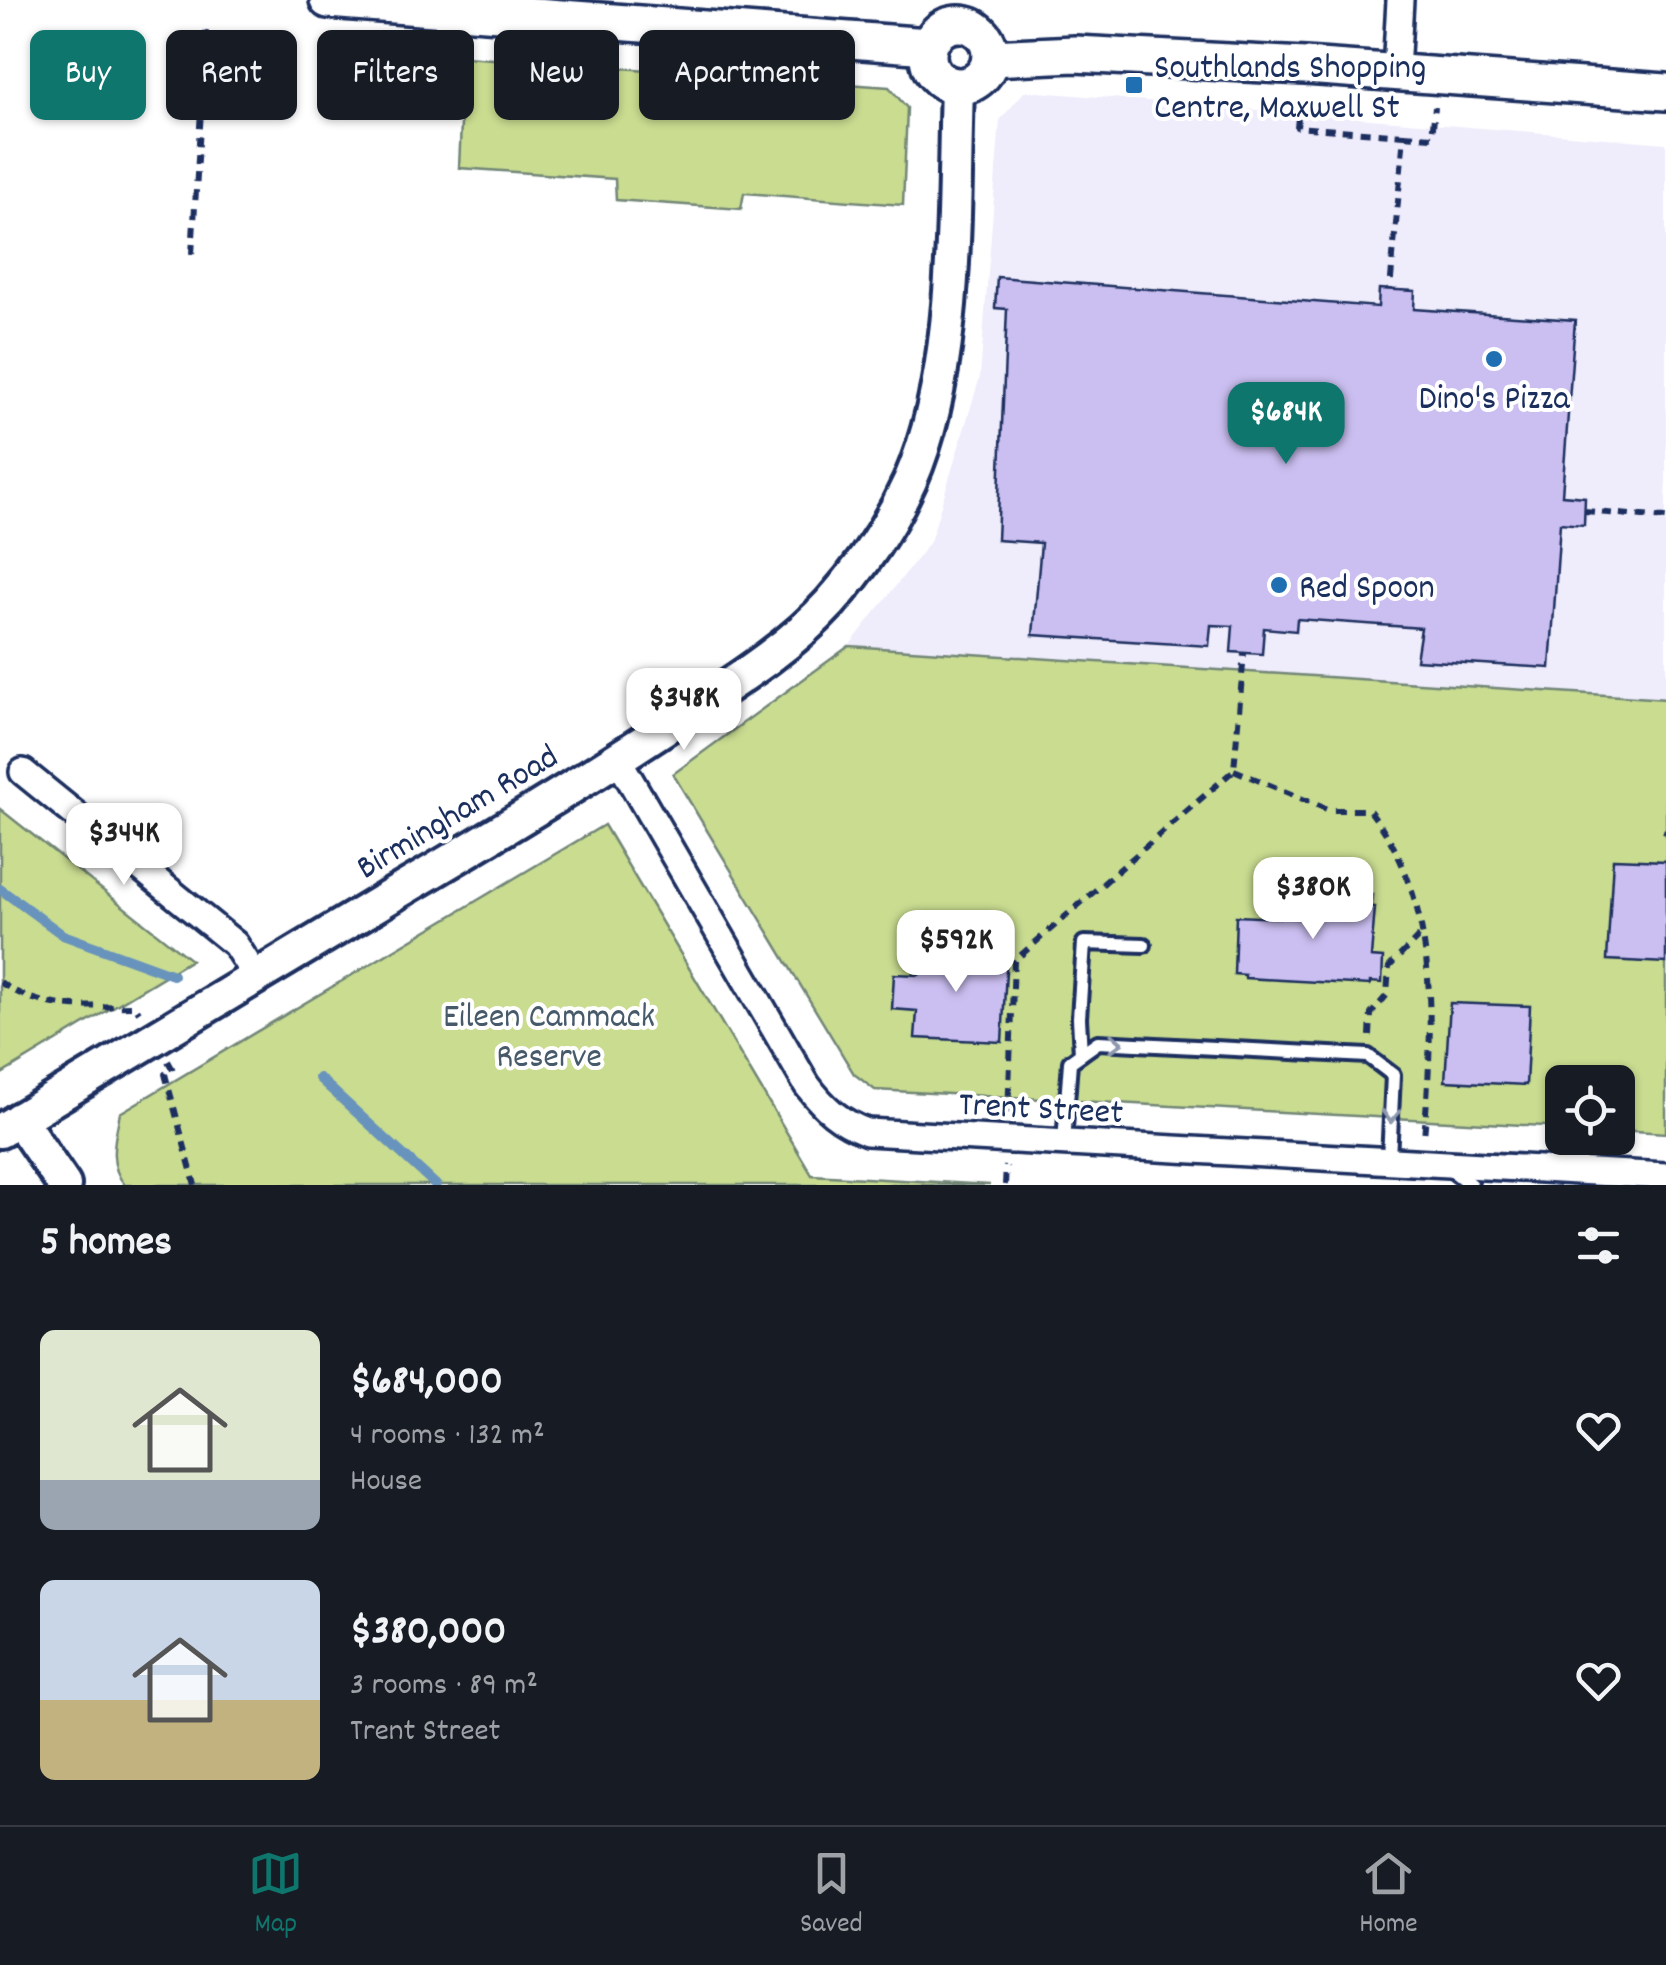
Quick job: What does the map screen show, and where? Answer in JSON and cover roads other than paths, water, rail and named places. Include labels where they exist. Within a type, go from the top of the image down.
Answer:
[{"type":"main road","points":[[328,0],[928,46]]},
{"type":"main road","points":[[965,24],[987,40],[990,58],[983,76],[976,82],[957,86],[933,73],[928,46],[946,26],[965,24]]},
{"type":"main road","points":[[990,58],[1075,54],[1666,92]]},
{"type":"street","points":[[1396,72],[1400,0]]},
{"type":"street","name":"Birmingham Road","points":[[10,1125],[618,760],[738,680],[829,604],[860,566],[896,510],[923,446],[943,361],[957,86]]},
{"type":"street","name":"Trent Street","points":[[618,760],[807,1084],[826,1108],[849,1126],[867,1132],[1666,1176]]},
{"type":"street","points":[[22,772],[236,944],[256,976]]},
{"type":"street","points":[[10,1125],[64,1185]]},
{"type":"lane","points":[[1082,1054],[1084,943],[1144,946]]},
{"type":"lane","points":[[1064,1142],[1070,1062],[1098,1042],[1368,1056],[1393,1074],[1390,1159]]},
{"type":"lane","points":[[1432,1161],[1471,1185]]},
{"type":"waterway","points":[[0,889],[63,935],[173,975]]},
{"type":"waterway","points":[[319,1078],[436,1185]]},
{"type":"place","name":"Southlands Shopping Centre, Maxwell St","points":[[1134,85]]},
{"type":"place","name":"Dino's Pizza","points":[[1494,359]]},
{"type":"place","name":"Red Spoon","points":[[1279,585]]},
{"type":"park label","name":"Eileen Cammack Reserve","points":[[549,1034]]}]
